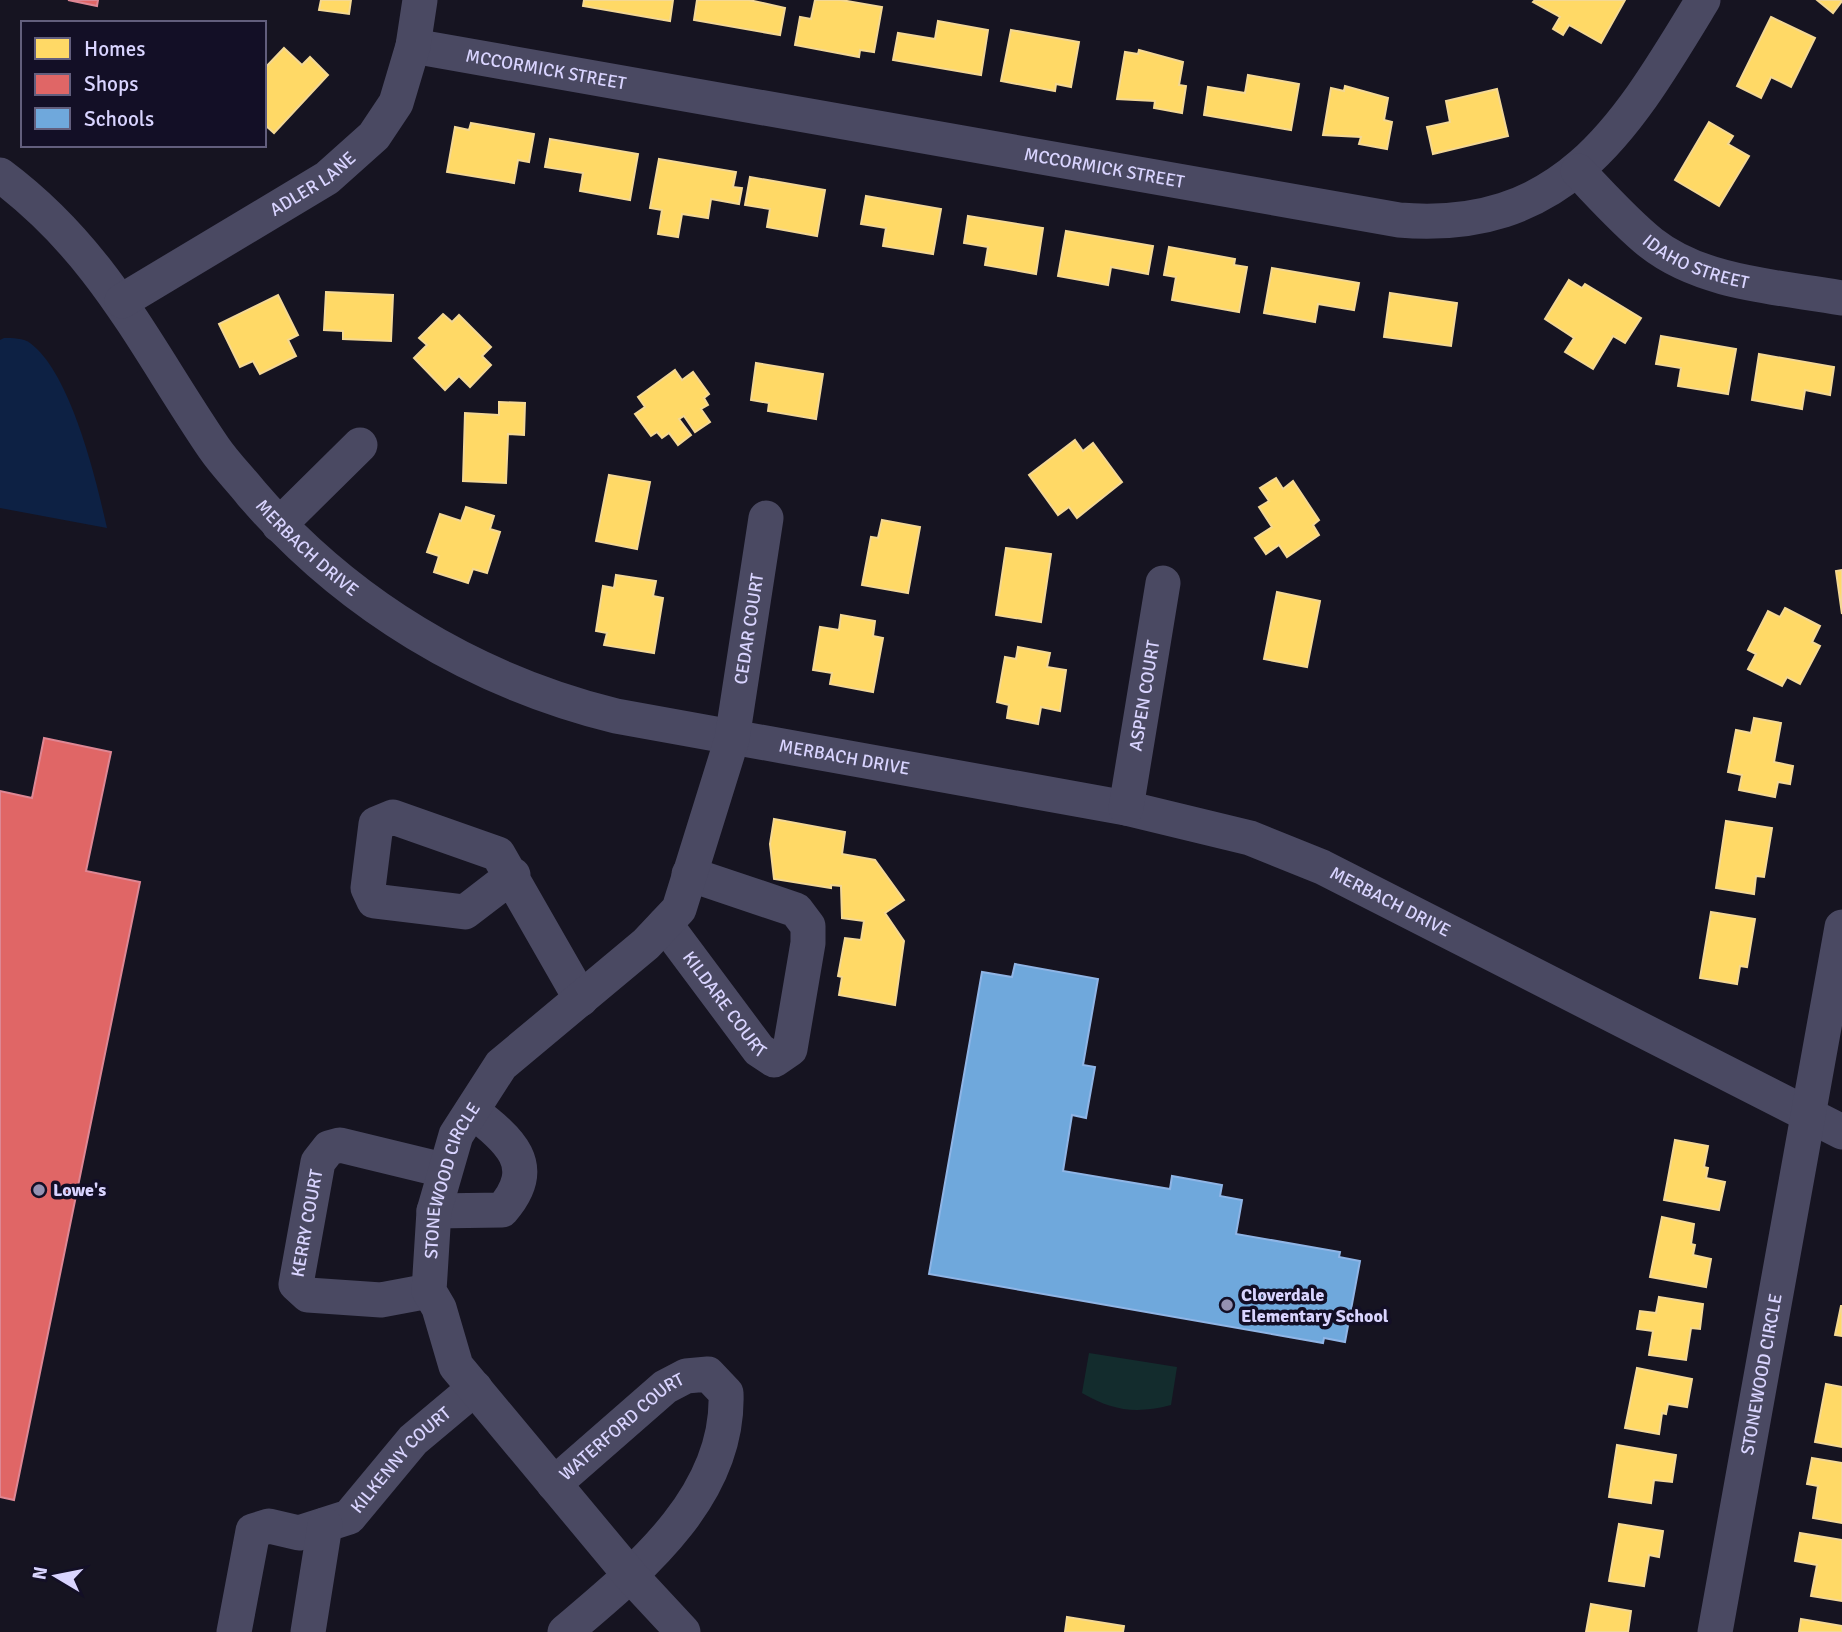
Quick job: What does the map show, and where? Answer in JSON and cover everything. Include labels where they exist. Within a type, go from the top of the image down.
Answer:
[{"type":"street","name":"ADLER LANE","points":[[122,301],[327,178],[374,136],[396,103],[413,46],[420,0]]},
{"type":"street","name":"MCCORMICK STREET","points":[[413,46],[1399,220],[1456,221],[1502,212],[1578,171],[1642,101],[1703,0]]},
{"type":"street","name":"IDAHO STREET","points":[[1578,171],[1653,245],[1696,268],[1728,278],[1842,298]]},
{"type":"street","name":"MERBACH DRIVE","points":[[0,175],[30,198],[71,237],[122,301],[216,451],[279,525],[328,570],[389,616],[453,654],[505,679],[590,710],[732,739],[1126,808],[1250,838],[1322,867],[1842,1132]]},
{"type":"street","points":[[279,525],[360,445]]},
{"type":"street","name":"CEDAR COURT","points":[[732,739],[766,518]]},
{"type":"street","name":"ASPEN COURT","points":[[1126,808],[1163,583]]},
{"type":"street","name":"STONEWOOD CIRCLE","points":[[682,1632],[631,1576],[456,1366],[439,1308],[429,1291],[434,1211],[443,1170],[456,1135],[501,1065],[646,944],[679,909],[732,739]]},
{"type":"street","name":"KILDARE COURT","points":[[665,924],[758,1050],[774,1060],[790,1049],[808,943],[808,926],[796,910],[688,874]]},
{"type":"street","points":[[513,875],[581,999]]},
{"type":"street","name":"STONEWOOD CIRCLE","points":[[1715,1632],[1842,927]]},
{"type":"street","points":[[434,1211],[502,1210],[515,1195],[520,1175],[517,1152],[472,1111]]},
{"type":"street","name":"KERRY COURT","points":[[429,1291],[381,1300],[308,1295],[296,1284],[318,1162],[329,1149],[340,1145],[443,1170]]},
{"type":"street","name":"WATERFORD COURT","points":[[554,1484],[666,1387],[686,1376],[708,1374],[726,1393],[727,1417],[717,1453],[690,1508],[659,1548],[631,1576]]},
{"type":"street","name":"KILKENNY COURT","points":[[234,1632],[253,1531],[269,1526],[299,1533],[349,1517],[413,1440],[475,1388]]},
{"type":"street","points":[[309,1632],[325,1525]]},
{"type":"street","points":[[565,1632],[631,1576]]},
{"type":"green space","points":[[1089,1353],[1177,1367],[1171,1405],[1125,1409],[1104,1404],[1082,1393]]},
{"type":"water","points":[[21,339],[30,343],[45,358],[58,378],[89,456],[107,528],[0,508],[0,340]]},
{"type":"building: Homes","points":[[321,0],[351,0],[349,14],[319,10]]},
{"type":"building: Homes","points":[[584,0],[673,0],[670,21],[583,6]]},
{"type":"building: Homes","points":[[697,0],[749,0],[785,8],[780,35],[694,20]]},
{"type":"building: Homes","points":[[815,0],[841,0],[882,7],[874,52],[860,50],[859,57],[795,45],[800,17],[811,19]]},
{"type":"building: Homes","points":[[1625,0],[1601,43],[1569,25],[1563,35],[1553,29],[1560,17],[1533,2]]},
{"type":"building: Homes","points":[[1817,0],[1842,0],[1842,1],[1833,13]]},
{"type":"building: Homes","points":[[1771,17],[1815,38],[1791,87],[1771,77],[1761,98],[1737,86]]},
{"type":"building: Homes","points":[[938,21],[988,30],[981,75],[893,60],[898,33],[935,39]]},
{"type":"building: Homes","points":[[1011,30],[1079,42],[1071,87],[1056,84],[1055,91],[1001,81]]},
{"type":"building: Homes","points":[[284,48],[302,65],[310,57],[328,75],[274,133],[266,126],[266,67]]},
{"type":"building: Homes","points":[[1139,50],[1183,62],[1179,85],[1186,86],[1182,113],[1154,108],[1155,101],[1117,99],[1125,52],[1138,54]]},
{"type":"building: Homes","points":[[1248,75],[1299,84],[1291,130],[1204,115],[1208,87],[1245,93]]},
{"type":"building: Homes","points":[[1345,86],[1388,98],[1384,120],[1392,122],[1387,149],[1359,144],[1361,137],[1323,135],[1331,88],[1344,91]]},
{"type":"building: Homes","points":[[1497,89],[1508,136],[1433,154],[1427,127],[1450,122],[1446,101]]},
{"type":"building: Homes","points":[[1709,122],[1733,136],[1728,144],[1749,156],[1719,206],[1675,180]]},
{"type":"building: Homes","points":[[471,123],[534,134],[529,162],[518,160],[514,183],[447,172],[455,127],[469,130]]},
{"type":"building: Homes","points":[[550,139],[638,154],[630,200],[580,191],[583,173],[545,167]]},
{"type":"building: Homes","points":[[659,159],[736,172],[733,187],[742,188],[739,204],[711,199],[708,218],[682,214],[678,237],[658,234],[662,210],[650,208]]},
{"type":"building: Homes","points":[[750,177],[825,190],[817,236],[767,227],[770,209],[745,205]]},
{"type":"building: Homes","points":[[866,196],[941,209],[933,254],[883,246],[886,228],[861,224]]},
{"type":"building: Homes","points":[[968,216],[1043,228],[1036,274],[985,265],[988,247],[964,243]]},
{"type":"building: Homes","points":[[1066,231],[1153,246],[1148,274],[1111,267],[1108,285],[1058,276]]},
{"type":"building: Homes","points":[[1169,247],[1235,259],[1234,265],[1247,267],[1239,312],[1172,300],[1176,277],[1164,275]]},
{"type":"building: Homes","points":[[1272,268],[1359,283],[1354,310],[1318,304],[1315,322],[1264,313]]},
{"type":"building: Homes","points":[[1569,280],[1582,288],[1585,284],[1641,318],[1625,343],[1613,336],[1593,369],[1565,352],[1574,338],[1545,319]]},
{"type":"building: Homes","points":[[326,292],[393,295],[391,341],[343,339],[343,331],[324,330]]},
{"type":"building: Homes","points":[[1390,293],[1457,303],[1451,346],[1384,337]]},
{"type":"building: Homes","points":[[278,295],[298,335],[288,340],[296,356],[260,374],[253,361],[240,367],[219,324]]},
{"type":"building: Homes","points":[[443,314],[452,322],[459,315],[491,347],[482,356],[491,365],[470,387],[459,376],[445,390],[414,358],[427,345],[419,338]]},
{"type":"building: Homes","points":[[1661,336],[1736,349],[1728,394],[1678,386],[1681,368],[1656,364]]},
{"type":"building: Homes","points":[[1759,354],[1834,367],[1830,395],[1805,390],[1802,409],[1752,400]]},
{"type":"building: Homes","points":[[756,363],[823,374],[816,419],[768,411],[769,403],[751,400]]},
{"type":"building: Homes","points":[[675,370],[682,380],[693,372],[709,394],[704,398],[708,405],[701,409],[710,422],[695,432],[684,416],[679,419],[691,435],[678,445],[669,433],[662,438],[657,432],[651,436],[635,414],[645,407],[638,397]]},
{"type":"building: Homes","points":[[499,402],[525,403],[524,435],[508,434],[506,483],[463,481],[465,413],[499,415]]},
{"type":"building: Homes","points":[[1075,440],[1083,451],[1093,443],[1122,482],[1077,518],[1069,507],[1058,515],[1029,475]]},
{"type":"building: Homes","points":[[609,475],[650,482],[637,549],[596,541]]},
{"type":"building: Homes","points":[[1276,478],[1283,489],[1293,481],[1319,520],[1313,525],[1319,535],[1287,557],[1279,545],[1266,554],[1255,538],[1272,527],[1259,507],[1269,501],[1260,488]]},
{"type":"building: Homes","points":[[466,507],[494,516],[490,529],[500,532],[487,573],[473,569],[468,583],[434,572],[439,556],[427,552],[440,514],[461,521]]},
{"type":"building: Homes","points":[[882,520],[920,527],[908,593],[862,585],[871,537],[878,538]]},
{"type":"building: Homes","points":[[1006,548],[1051,554],[1041,622],[996,615]]},
{"type":"building: Homes","points":[[1842,570],[1842,614],[1836,571]]},
{"type":"building: Homes","points":[[616,575],[656,581],[653,596],[663,598],[654,653],[604,645],[607,633],[596,631],[603,586],[614,588]]},
{"type":"building: Homes","points":[[1277,592],[1320,601],[1307,667],[1264,659]]},
{"type":"building: Homes","points":[[1785,608],[1820,626],[1812,642],[1820,646],[1800,684],[1787,677],[1782,686],[1748,669],[1756,654],[1748,650],[1768,611],[1780,617]]},
{"type":"building: Homes","points":[[841,615],[875,621],[873,636],[883,638],[873,692],[830,684],[832,673],[813,670],[820,627],[839,630]]},
{"type":"building: Homes","points":[[1018,647],[1050,653],[1047,667],[1066,670],[1060,711],[1041,707],[1038,724],[1007,718],[1009,705],[997,702],[1005,657],[1016,659]]},
{"type":"building: Homes","points":[[1754,718],[1781,723],[1774,762],[1793,766],[1790,784],[1778,782],[1775,797],[1739,790],[1742,775],[1728,772],[1736,730],[1751,733]]},
{"type":"building: Homes","points":[[774,819],[845,832],[842,854],[875,860],[904,900],[885,913],[904,941],[895,1005],[839,995],[842,977],[838,976],[845,938],[861,940],[864,921],[842,918],[841,886],[831,885],[831,888],[774,879],[770,844]]},
{"type":"building: Homes","points":[[1726,821],[1772,828],[1764,877],[1756,876],[1754,894],[1716,888]]},
{"type":"building: Homes","points":[[1711,912],[1755,919],[1747,967],[1740,966],[1737,984],[1700,978]]},
{"type":"building: Homes","points":[[1675,1140],[1708,1146],[1704,1167],[1708,1168],[1706,1178],[1725,1182],[1719,1210],[1664,1200]]},
{"type":"building: Homes","points":[[1662,1217],[1694,1224],[1691,1244],[1695,1245],[1693,1255],[1711,1259],[1706,1287],[1650,1277]]},
{"type":"building: Homes","points":[[1659,1297],[1703,1304],[1700,1329],[1691,1328],[1686,1360],[1649,1355],[1653,1331],[1637,1329],[1640,1311],[1656,1313]]},
{"type":"building: Homes","points":[[1842,1306],[1842,1336],[1835,1335]]},
{"type":"building: Homes","points":[[1637,1368],[1692,1379],[1687,1407],[1668,1404],[1666,1414],[1662,1413],[1659,1434],[1625,1428]]},
{"type":"building: Homes","points":[[1826,1384],[1842,1387],[1842,1447],[1815,1442]]},
{"type":"building: Homes","points":[[1617,1445],[1676,1455],[1672,1482],[1654,1480],[1651,1503],[1609,1497]]},
{"type":"building: Homes","points":[[1812,1458],[1842,1463],[1842,1523],[1813,1518],[1818,1486],[1807,1484]]},
{"type":"building: Homes","points":[[1619,1524],[1663,1531],[1659,1557],[1649,1555],[1644,1586],[1609,1581]]},
{"type":"building: Homes","points":[[1800,1533],[1842,1540],[1842,1601],[1811,1596],[1817,1565],[1795,1561]]},
{"type":"building: Homes","points":[[1591,1604],[1631,1611],[1628,1632],[1586,1632]]},
{"type":"building: Homes","points":[[1067,1617],[1124,1626],[1123,1632],[1065,1632]]},
{"type":"building: Homes","points":[[1801,1619],[1842,1626],[1842,1632],[1799,1632]]},
{"type":"building: Shops","points":[[68,0],[98,0],[97,6]]},
{"type":"building: Shops","name":"Lowe's","points":[[44,738],[111,752],[86,871],[140,882],[14,1500],[0,1497],[0,791],[32,798]]},
{"type":"building: Schools","name":"Cloverdale Elementary School","points":[[1015,964],[1098,979],[1083,1065],[1095,1067],[1086,1118],[1072,1115],[1063,1171],[1170,1189],[1172,1176],[1222,1185],[1220,1196],[1242,1200],[1236,1234],[1340,1252],[1339,1257],[1360,1261],[1345,1342],[1324,1338],[1323,1343],[929,1274],[982,972],[1012,977]]},
{"type":"place","name":"Lowe's","points":[[39,1190]]},
{"type":"place","name":"Cloverdale Elementary School","points":[[1227,1305]]}]
